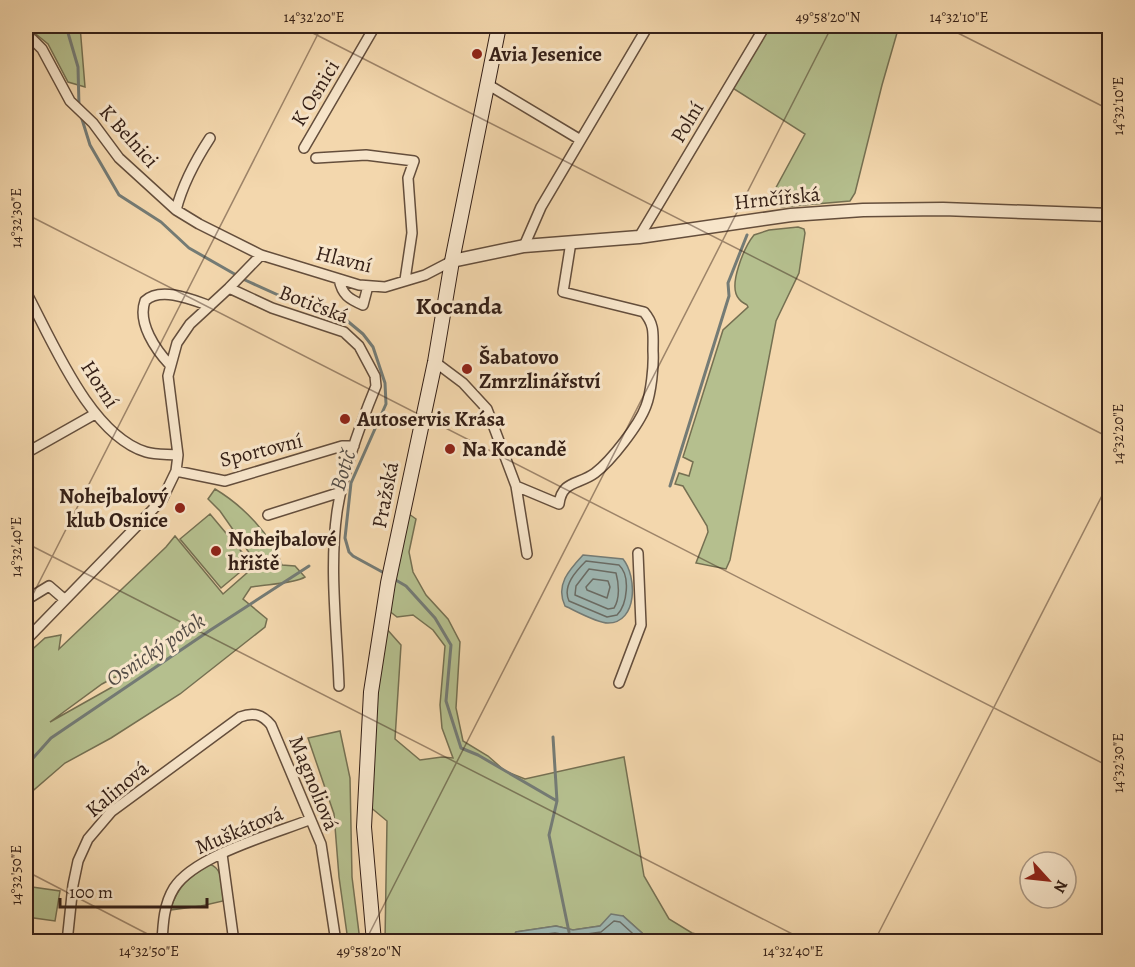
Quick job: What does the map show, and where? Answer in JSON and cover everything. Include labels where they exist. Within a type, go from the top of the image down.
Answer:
[{"type":"main road","name":"Pražská","points":[[374,942],[364,826],[371,692],[388,583],[435,362],[452,261],[499,26]]},
{"type":"street","name":"K Osnici","points":[[304,148],[375,26]]},
{"type":"street","points":[[524,246],[541,207],[579,139],[648,26]]},
{"type":"street","name":"Polní","points":[[639,237],[765,26]]},
{"type":"street","name":"K Belnici","points":[[26,36],[42,49],[70,101],[93,123],[119,158],[176,210],[261,255]]},
{"type":"street","points":[[487,84],[579,139]]},
{"type":"street","points":[[176,210],[181,190],[210,138]]},
{"type":"street","points":[[316,158],[366,155],[414,161],[408,178],[412,233],[405,280]]},
{"type":"street","name":"Hrnčířská","points":[[452,261],[524,246],[639,237],[757,219],[863,210],[944,209],[1110,215]]},
{"type":"street","points":[[516,486],[559,504],[565,488],[594,474],[620,448],[646,406],[653,361],[652,321],[644,312],[563,292],[571,242]]},
{"type":"street","points":[[26,640],[162,500],[177,471],[178,455],[168,376],[177,343],[183,333],[261,255]]},
{"type":"street","name":"Hlavní","points":[[261,255],[339,279],[385,287],[424,275],[452,261]]},
{"type":"street","points":[[339,279],[341,291],[350,300],[363,305],[368,285]]},
{"type":"street","name":"Botičská","points":[[233,285],[272,308],[334,327],[354,340],[376,381],[341,492],[335,528],[333,560],[339,686]]},
{"type":"street","name":"Horní","points":[[26,292],[82,396],[95,414],[115,433],[136,448],[147,452],[178,455]]},
{"type":"street","points":[[170,364],[159,353],[147,328],[143,314],[145,301],[152,296],[181,296],[210,306]]},
{"type":"street","points":[[435,362],[463,383],[487,409],[516,486],[527,554]]},
{"type":"street","points":[[26,453],[95,414]]},
{"type":"street","name":"Sportovní","points":[[177,471],[225,481],[342,446],[354,446]]},
{"type":"street","points":[[268,515],[341,492]]},
{"type":"street","points":[[619,683],[641,625],[638,553]]},
{"type":"street","points":[[26,600],[50,586],[64,599]]},
{"type":"street","name":"Kalinová","points":[[67,942],[73,885],[78,861],[88,839],[111,812],[240,717],[252,714],[259,716]]},
{"type":"street","name":"Magnoliová","points":[[259,716],[271,725],[321,844],[336,942]]},
{"type":"street","name":"Muškátová","points":[[162,942],[165,908],[174,888],[187,873],[204,861],[309,820]]},
{"type":"street","points":[[222,854],[234,942]]},
{"type":"green space","points":[[26,26],[80,26],[85,87],[68,82],[48,44]]},
{"type":"green space","points":[[765,26],[899,26],[855,193],[850,201],[781,207],[772,201],[772,195],[805,134],[731,87]]},
{"type":"green space","points":[[798,227],[804,229],[805,233],[799,273],[776,321],[730,560],[726,569],[696,563],[708,532],[707,526],[683,486],[675,484],[679,473],[689,476],[693,462],[683,457],[723,330],[748,307],[736,293],[736,276],[739,266],[754,235],[769,230]]},
{"type":"green space","points":[[215,489],[235,503],[264,532],[282,565],[295,566],[305,577],[251,587],[243,599],[267,619],[265,627],[180,694],[111,738],[65,763],[27,796],[26,802],[26,655],[45,638],[61,635],[59,649],[175,536],[223,594],[257,564],[220,511],[208,499]],"holes":[[[115,677],[130,677],[50,722],[102,684]]]},
{"type":"green space","name":"Nohejbalové hřiště","points":[[210,514],[251,563],[221,588],[180,539]]},
{"type":"green space","points":[[409,514],[416,519],[409,552],[413,572],[426,595],[448,619],[460,642],[456,708],[463,741],[488,756],[505,771],[525,779],[624,757],[644,876],[669,919],[692,933],[724,941],[651,941],[623,916],[600,926],[573,930],[556,926],[516,932],[511,941],[385,941],[387,821],[369,806],[372,730],[385,627],[401,645],[395,739],[420,760],[453,758],[442,728],[440,705],[445,646],[433,630],[413,615],[397,617],[388,610]]},
{"type":"green space","points":[[340,731],[350,778],[352,877],[360,941],[348,941],[339,877],[334,814],[308,738]]},
{"type":"green space","points":[[209,864],[214,866],[220,874],[223,901],[170,910],[185,883]]},
{"type":"green space","points":[[32,887],[60,891],[55,921],[27,917]]},
{"type":"water","points":[[583,555],[623,559],[628,567],[632,597],[630,607],[618,621],[608,623],[598,621],[565,606],[562,591],[565,578]]},
{"type":"water","points":[[611,914],[623,916],[651,941],[511,941],[516,932],[556,926],[573,930],[600,926]]},
{"type":"waterway","name":"Botič","points":[[66,26],[78,67],[79,106]]},
{"type":"waterway","name":"Botič","points":[[81,116],[90,145],[119,195],[161,222],[189,248],[245,280],[298,304],[345,319],[363,334],[373,347],[385,383],[386,404],[351,483],[345,538],[349,552],[353,556],[386,574]]},
{"type":"waterway","points":[[670,486],[729,296],[728,283],[747,235]]},
{"type":"waterway","name":"Osnický potok","points":[[26,766],[51,738],[309,566]]},
{"type":"waterway","name":"Botič","points":[[394,579],[406,586],[435,618],[451,645],[446,701],[461,748],[478,755],[557,801],[549,835],[569,932]]},
{"type":"waterway","points":[[553,737],[557,801]]},
{"type":"place","name":"Avia Jesenice","points":[[477,54]]},
{"type":"place","name":"Šabatovo Zmrzlinářství","points":[[467,369]]},
{"type":"place","name":"Autoservis Krása","points":[[345,419]]},
{"type":"place","name":"Na Kocandě","points":[[450,449]]},
{"type":"place","name":"Nohejbalový klub Osnice","points":[[180,508]]},
{"type":"place","name":"Nohejbalové hřiště","points":[[216,551]]},
{"type":"district","name":"Kocanda","points":[[459,306]]}]
